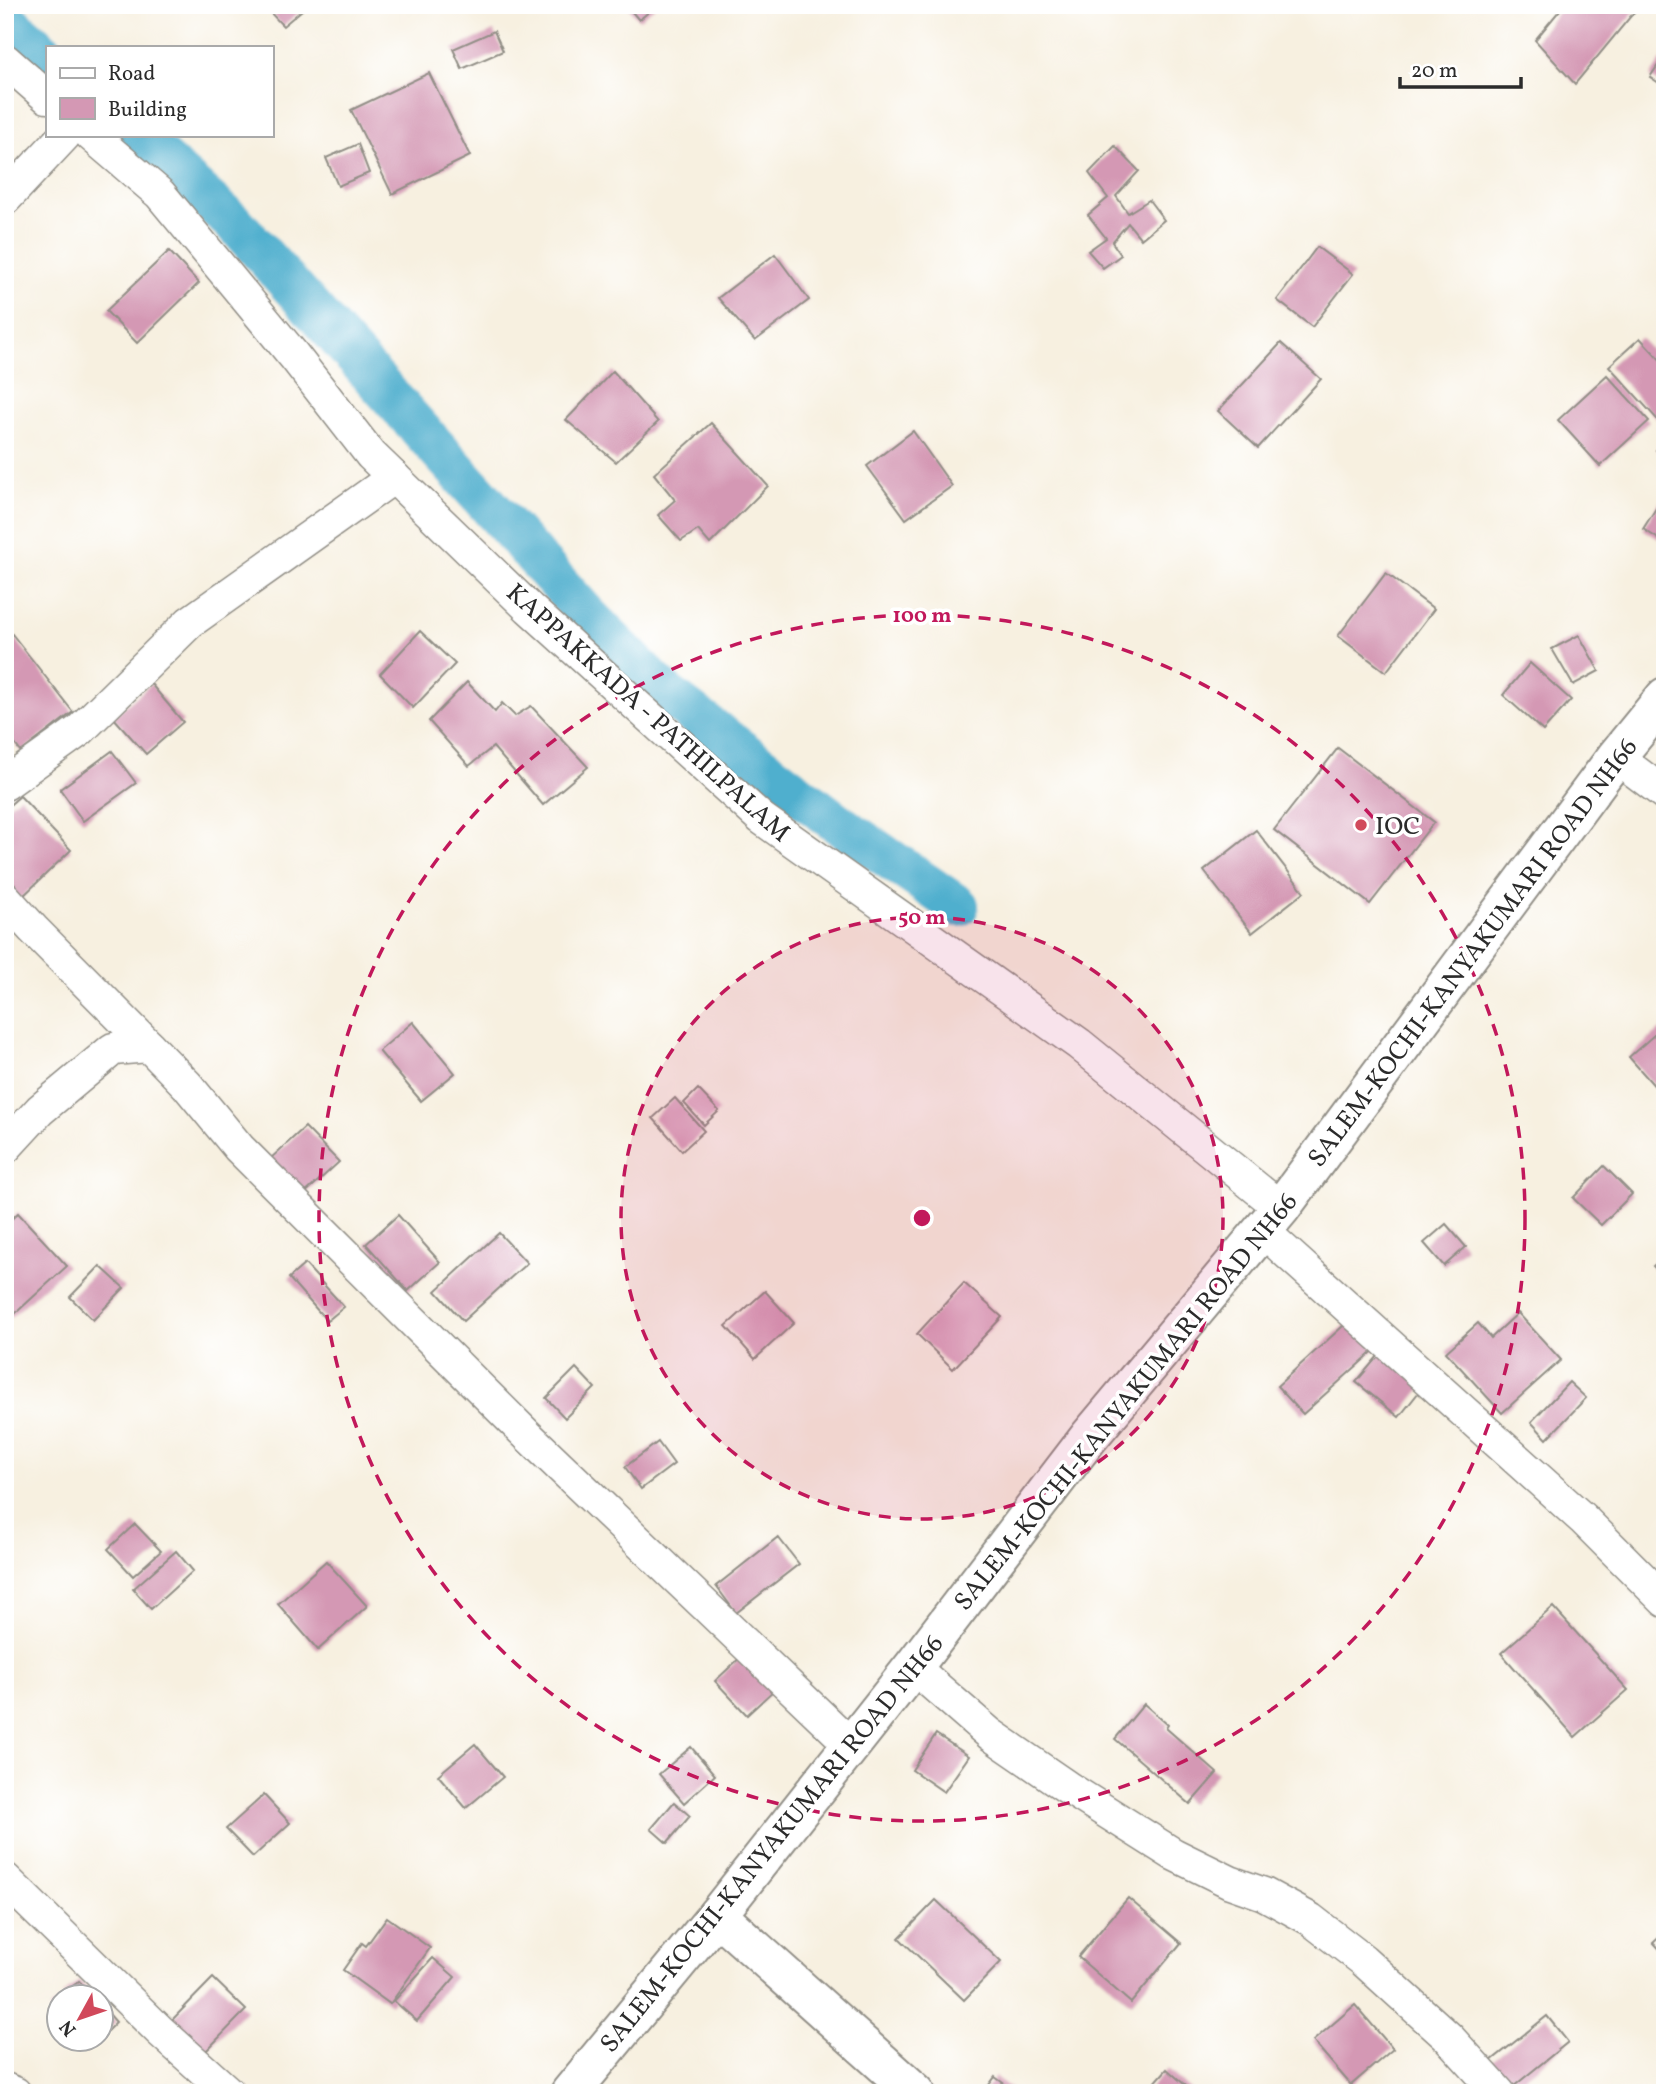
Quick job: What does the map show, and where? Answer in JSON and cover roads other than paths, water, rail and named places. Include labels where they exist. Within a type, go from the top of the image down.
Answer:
[{"type":"main road","name":"SALEM-KOCHI-KANYAKUMARI ROAD NH66","points":[[570,2093],[717,1915],[913,1667],[1089,1437],[1272,1220],[1616,757],[1665,697]]},
{"type":"main road","points":[[717,1915],[916,2093]]},
{"type":"street","points":[[5,60],[46,96]]},
{"type":"street","points":[[5,199],[64,136]]},
{"type":"street","name":"KAPPAKKADA - PATHILPALAM","points":[[93,136],[160,194],[294,356],[371,455],[529,608],[761,818],[1079,1044],[1272,1220],[1665,1601]]},
{"type":"street","points":[[5,784],[80,730],[190,622],[394,477]]},
{"type":"street","points":[[1616,757],[1665,794]]},
{"type":"street","points":[[5,898],[187,1086],[239,1148],[516,1424],[850,1744]]},
{"type":"street","points":[[5,1148],[40,1110],[113,1049],[149,1046]]},
{"type":"street","points":[[913,1667],[990,1734],[1067,1787],[1174,1854],[1230,1882],[1264,1894],[1310,1919],[1363,1960],[1449,2038],[1499,2093]]},
{"type":"street","points":[[5,1879],[160,2031],[229,2093]]},
{"type":"street","points":[[5,2089],[15,2093]]},
{"type":"waterway","points":[[5,19],[46,55]]},
{"type":"waterway","points":[[136,136],[237,226],[588,616],[664,692],[836,822],[958,906]]},
{"type":"place","name":"IOC","points":[[1361,825]]}]
